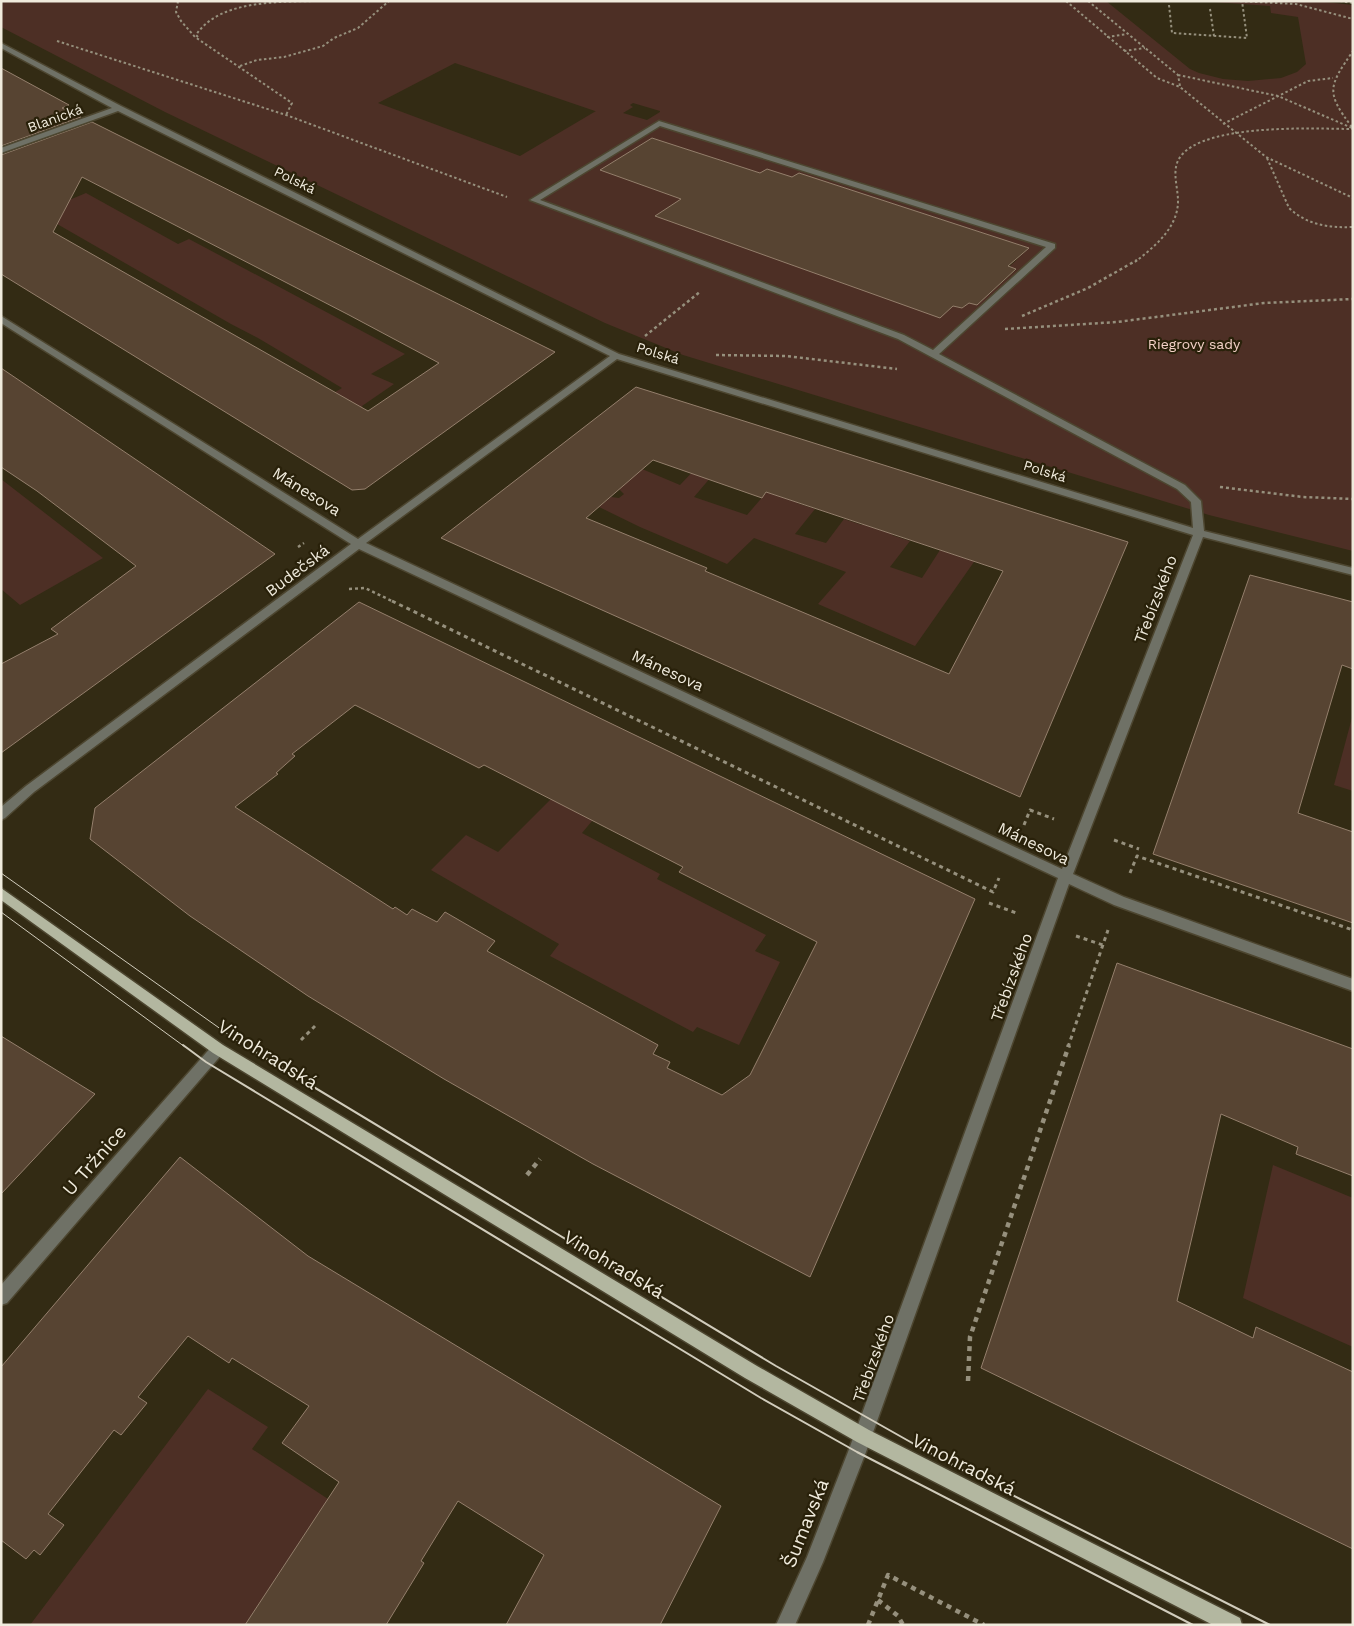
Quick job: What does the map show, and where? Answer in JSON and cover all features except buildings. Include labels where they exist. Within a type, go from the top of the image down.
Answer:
[{"type":"main road","name":"Vinohradská","points":[[1,893],[218,1049],[751,1372],[863,1436],[1233,1625]]},
{"type":"street","name":"Polská","points":[[1,44],[118,108],[616,356],[1199,533],[1353,572]]},
{"type":"street","name":"Blanická","points":[[1,151],[118,108]]},
{"type":"street","points":[[534,200],[659,124],[1052,246],[934,354]]},
{"type":"street","points":[[534,200],[900,337],[934,354],[1181,487],[1196,500],[1199,533]]},
{"type":"street","name":"Mánesova","points":[[1,319],[358,544],[1012,851],[1065,878],[1119,901],[1353,985]]},
{"type":"street","name":"Budečská","points":[[1,815],[30,789],[358,544],[616,356]]},
{"type":"street","name":"Třebízského","points":[[863,1436],[1065,878],[1199,533]]},
{"type":"street","name":"U Tržnice","points":[[1,1298],[218,1049]]},
{"type":"street","name":"Šumavská","points":[[785,1625],[814,1562],[863,1436]]},
{"type":"path","points":[[178,1],[176,12],[179,19],[201,42],[240,66],[292,103],[286,115]]},
{"type":"path","points":[[201,42],[196,35],[198,29],[212,18],[224,13],[258,5],[316,1]]},
{"type":"path","points":[[240,66],[256,60],[284,57],[318,48],[334,38],[358,28],[389,1]]},
{"type":"path","points":[[1066,1],[1157,78],[1180,87],[1223,124],[1266,157],[1353,198]]},
{"type":"path","points":[[1015,319],[1104,280],[1119,272],[1158,243],[1176,213],[1178,202],[1174,168],[1177,160],[1182,152],[1200,141],[1235,133],[1353,129],[1278,96],[1178,75],[1088,1]]},
{"type":"path","points":[[1234,1],[1296,4],[1353,20]]},
{"type":"path","points":[[1340,1],[1353,3]]},
{"type":"path","points":[[1169,5],[1172,33],[1247,38],[1242,2]]},
{"type":"path","points":[[1210,9],[1214,36]]},
{"type":"path","points":[[1107,37],[1128,34]]},
{"type":"path","points":[[52,40],[286,115],[506,197],[534,200]]},
{"type":"path","points":[[1124,51],[1145,48]]},
{"type":"path","points":[[1353,51],[1333,78],[1333,101],[1353,129]]},
{"type":"path","points":[[1178,75],[1180,87]]},
{"type":"path","points":[[1223,124],[1308,81],[1333,78]]},
{"type":"path","points":[[1266,157],[1289,208],[1294,214],[1318,224],[1332,227],[1353,227]]},
{"type":"path","points":[[642,338],[725,272]]},
{"type":"path","points":[[996,330],[1117,322],[1264,303],[1353,299]]},
{"type":"path","points":[[708,356],[737,354],[786,356],[902,370]]},
{"type":"path","points":[[1196,500],[1222,486],[1318,499],[1353,499]]},
{"type":"path","points":[[352,590],[365,588],[993,892]]},
{"type":"path","points":[[968,1382],[970,1337],[1119,901],[1137,856],[1353,930]]},
{"type":"path","points":[[301,1040],[315,1026]]},
{"type":"path","points":[[527,1175],[540,1159]]},
{"type":"path","points":[[868,1625],[888,1575],[984,1625]]},
{"type":"path","points":[[878,1600],[898,1616],[903,1625]]},
{"type":"green space","name":"Riegrovy sady","points":[[1,1],[1106,1],[1190,69],[1223,79],[1248,81],[1281,78],[1297,72],[1306,64],[1298,17],[1271,13],[1270,6],[1200,1],[1316,1],[1353,5],[1353,551],[1209,515],[683,355],[605,323],[165,112],[1,27]],"holes":[[[455,63],[595,111],[596,111],[520,156],[378,103]],[[633,103],[660,112],[647,120],[623,113],[633,107],[630,105]],[[652,138],[760,173],[792,177],[799,173],[1029,248],[1009,267],[1016,270],[977,305],[969,302],[962,308],[953,306],[940,317],[655,216],[681,199],[602,169]]]},
{"type":"green space","points":[[86,193],[178,244],[189,239],[405,354],[371,374],[394,384],[362,406],[367,422],[327,397],[342,388],[38,213]]},
{"type":"green space","points":[[700,464],[717,470],[694,497],[747,515],[771,487],[800,499],[797,503],[815,509],[795,534],[826,543],[844,519],[862,525],[864,521],[893,530],[892,535],[910,541],[890,567],[922,578],[940,550],[976,559],[915,646],[818,604],[846,572],[754,538],[727,564],[640,527],[599,507],[611,497],[619,498],[624,494],[619,489],[642,469],[680,485]]},
{"type":"green space","points":[[1,479],[103,558],[20,605],[1,589]]},
{"type":"green space","points":[[1353,714],[1353,791],[1334,785]]},
{"type":"green space","points":[[551,799],[597,815],[582,833],[660,874],[657,879],[766,935],[755,951],[780,962],[739,1045],[697,1027],[693,1032],[550,956],[559,944],[431,870],[466,835],[498,852]]},
{"type":"green space","points":[[1273,1165],[1353,1198],[1353,1347],[1243,1298]]},
{"type":"green space","points":[[208,1389],[268,1427],[252,1449],[328,1499],[245,1625],[30,1625]]},
{"type":"tram line","points":[[1,873],[246,1047]]},
{"type":"tram line","points":[[1,912],[185,1047]]},
{"type":"tram line","points":[[183,1045],[206,1062],[761,1398],[857,1452],[1193,1625]]},
{"type":"tram line","points":[[244,1045],[776,1366],[937,1457],[1270,1625]]}]
